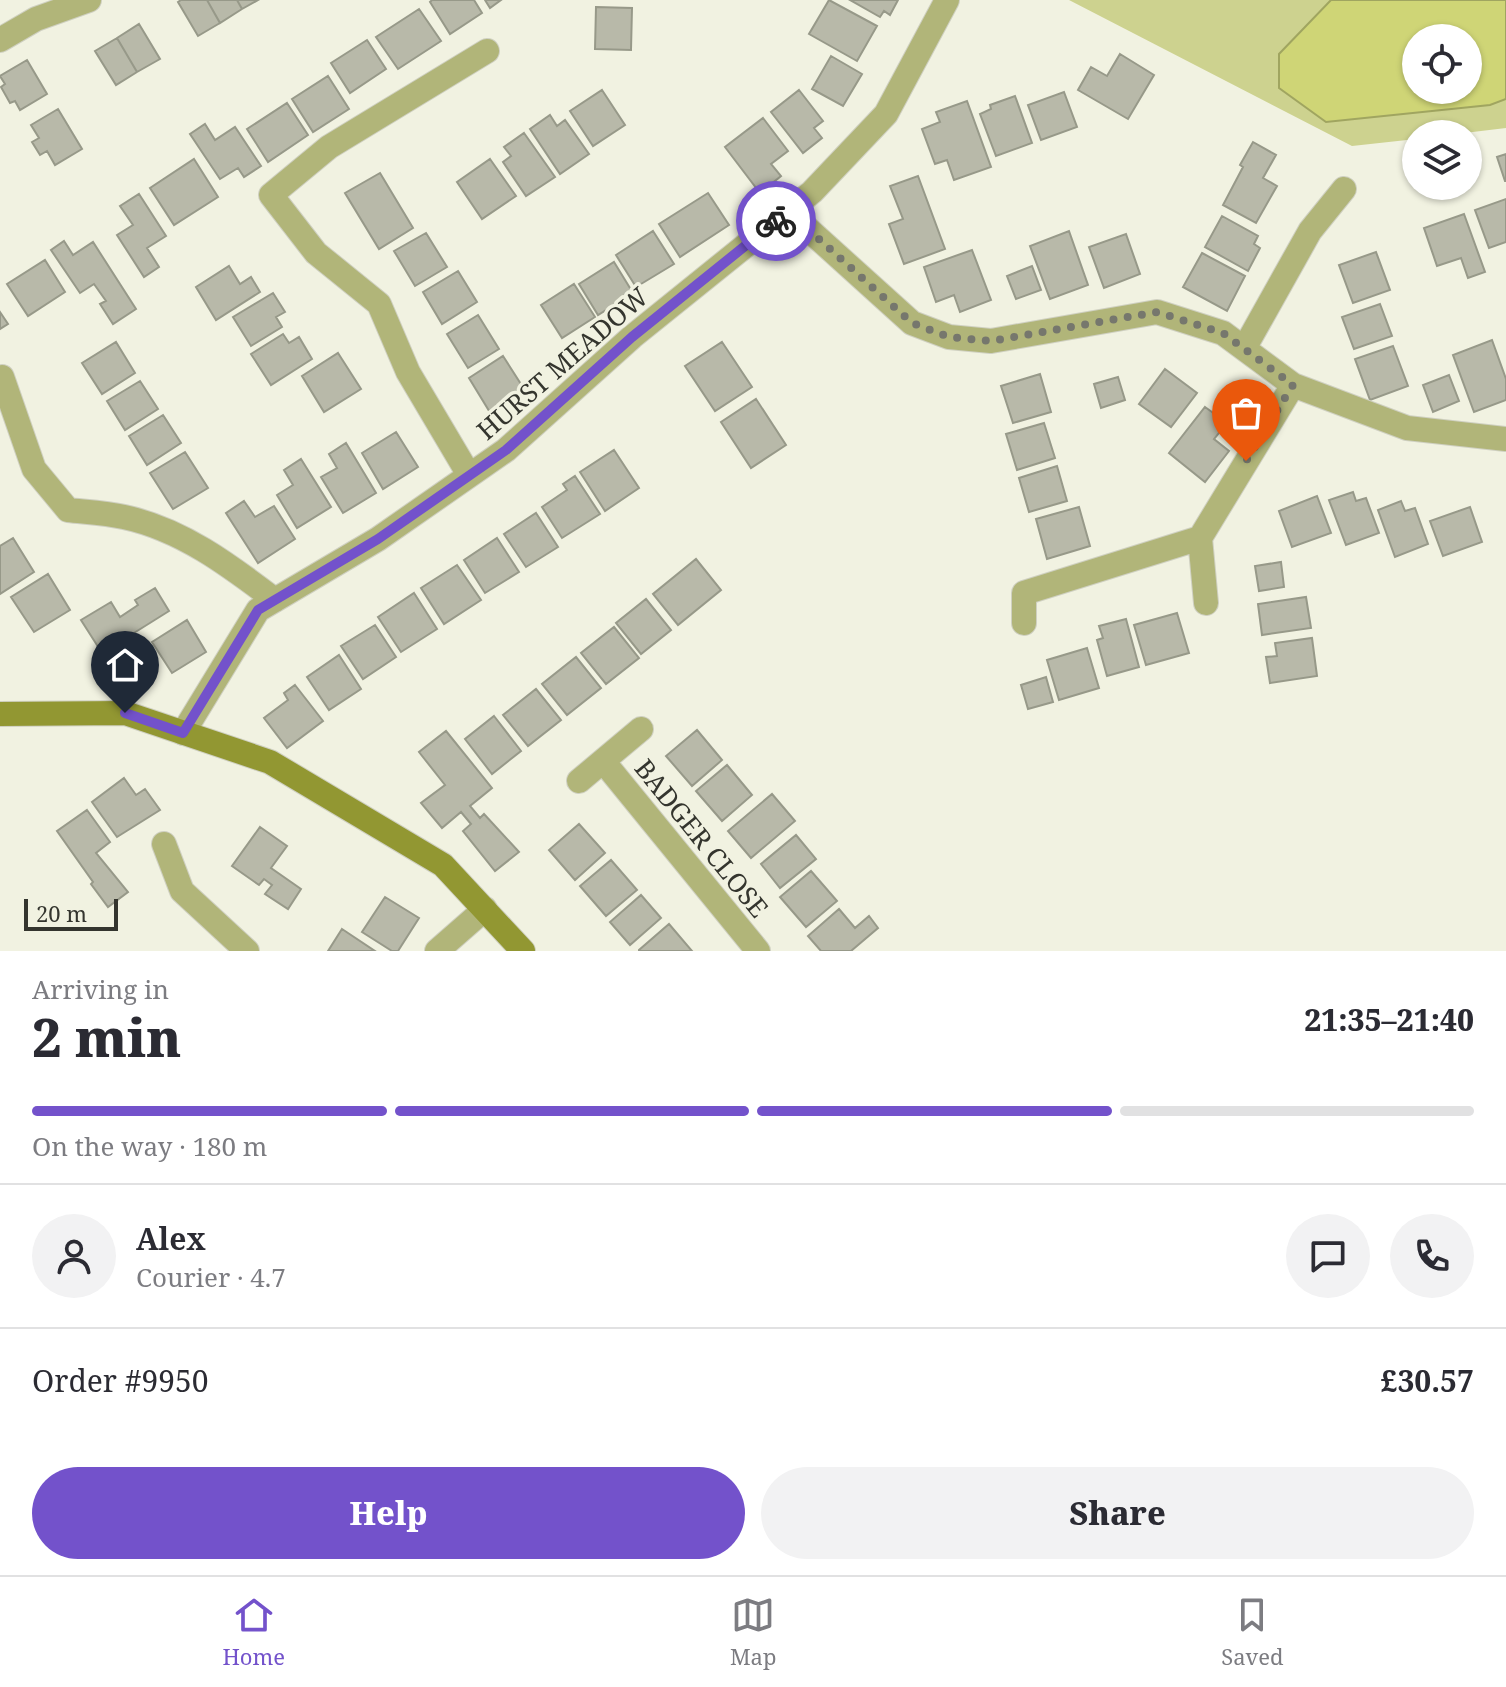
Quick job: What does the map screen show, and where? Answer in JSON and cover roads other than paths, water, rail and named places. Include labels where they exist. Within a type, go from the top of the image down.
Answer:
[{"type":"main road","points":[[0,714],[125,713],[270,762],[443,865],[523,951]]},
{"type":"street","points":[[0,40],[36,19],[89,0]]},
{"type":"street","name":"HURST MEADOW","points":[[183,733],[258,610],[378,539],[506,450],[632,337],[812,192],[886,114],[947,0]]},
{"type":"street","points":[[469,475],[408,372],[379,304],[316,253],[271,195],[329,147],[487,51]]},
{"type":"street","points":[[1245,347],[1310,231],[1344,189]]},
{"type":"street","points":[[788,211],[912,323],[949,337],[991,341],[1157,312],[1223,333],[1293,385],[1407,428],[1506,439]]},
{"type":"street","points":[[2,377],[34,469],[68,510],[125,517],[179,536],[225,562],[275,600]]},
{"type":"street","points":[[1206,603],[1200,538],[1293,385]]},
{"type":"street","points":[[1024,623],[1017,586],[1200,538]]},
{"type":"street","name":"BADGER CLOSE","points":[[579,781],[641,729]]},
{"type":"street","name":"BADGER CLOSE","points":[[603,761],[758,951]]},
{"type":"street","points":[[164,844],[182,891],[247,951]]},
{"type":"street","points":[[437,951],[485,909]]}]
